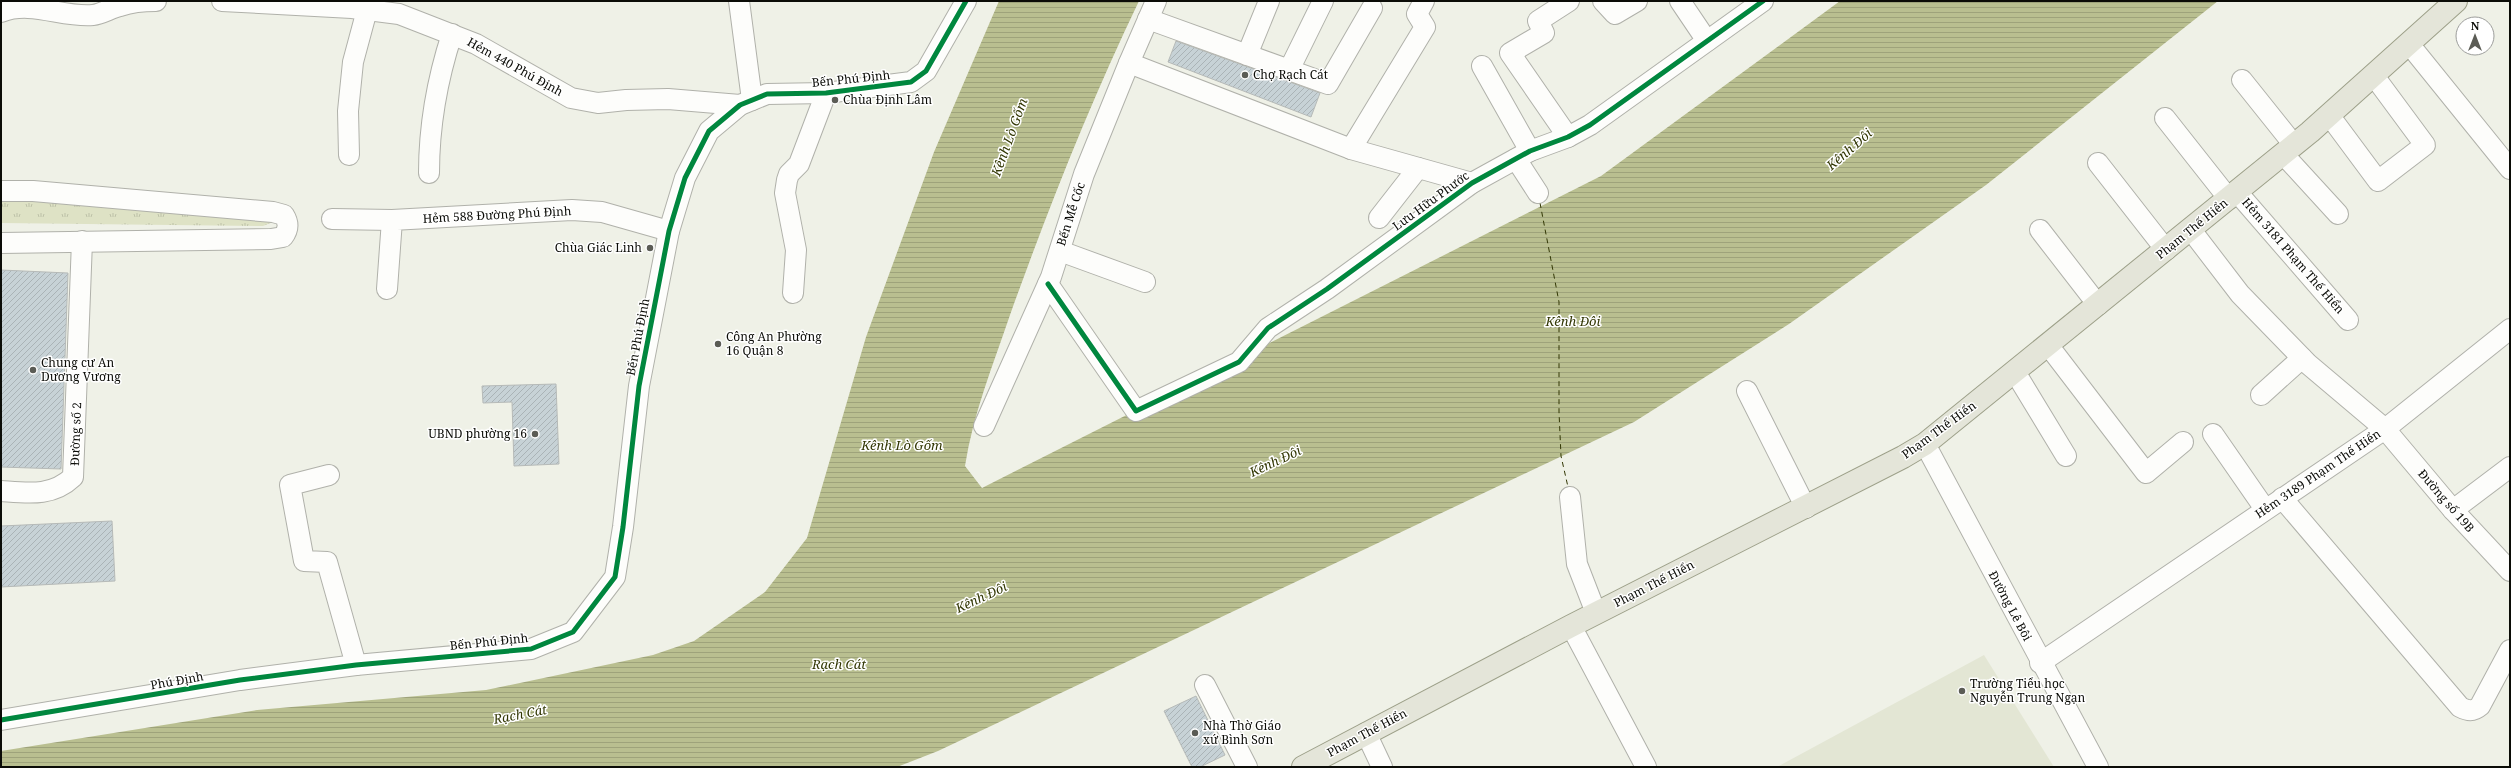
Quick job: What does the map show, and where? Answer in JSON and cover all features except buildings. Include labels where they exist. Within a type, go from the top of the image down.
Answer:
[{"type":"main road","name":"Phạm Thế Hiển","points":[[1303,767],[1596,613],[1806,508],[1924,444],[2191,230],[2329,115],[2456,1]]},
{"type":"street","points":[[1,12],[7,10],[39,8],[72,14],[94,14],[119,6],[156,1]]},
{"type":"street","name":"Hẻm 440 Phú Định","points":[[222,1],[367,10],[395,7],[476,44],[571,98],[598,103],[626,100],[668,99],[746,103]]},
{"type":"street","points":[[739,1],[746,103]]},
{"type":"street","name":"Bến Phú Định","points":[[356,665],[531,649],[573,632],[615,577],[623,527],[639,386],[669,230],[686,178],[709,131],[746,103],[767,94],[826,94],[911,82],[926,71],[966,1]]},
{"type":"street","points":[[1247,55],[1268,1]]},
{"type":"street","points":[[1289,70],[1322,1]]},
{"type":"street","points":[[1351,149],[1425,27],[1417,14],[1424,1]]},
{"type":"street","points":[[1568,137],[1510,53],[1544,33],[1538,21],[1569,1]]},
{"type":"street","points":[[1604,1],[1615,14],[1637,1]]},
{"type":"street","points":[[1680,1],[1707,41]]},
{"type":"street","name":"Lưu Hữu Phước","points":[[1048,284],[1136,411],[1239,362],[1268,328],[1327,289],[1472,183],[1523,155],[1568,137],[1590,125],[1763,1]]},
{"type":"street","points":[[1152,10],[1247,55],[1328,84],[1372,8]]},
{"type":"street","points":[[349,155],[348,111],[353,62],[367,10]]},
{"type":"street","name":"Bến Mễ Cốc","points":[[984,426],[1048,284],[1084,174],[1152,10]]},
{"type":"street","points":[[430,173],[430,138],[433,106],[439,76],[452,34]]},
{"type":"street","points":[[2409,44],[2510,169]]},
{"type":"street","name":"Lưu Hữu Phước","points":[[1129,63],[1351,149],[1472,183]]},
{"type":"street","points":[[1482,66],[1523,155],[1538,192]]},
{"type":"street","points":[[2329,115],[2378,181],[2425,145],[2374,76]]},
{"type":"street","points":[[2242,80],[2288,149],[2338,214]]},
{"type":"street","points":[[793,293],[796,250],[785,192],[789,174],[799,164],[826,94]]},
{"type":"street","name":"Hẻm 3181 Phạm Thế Hiển","points":[[2165,118],[2233,195],[2348,320]]},
{"type":"street","points":[[2098,163],[2166,250]]},
{"type":"street","points":[[1379,218],[1418,168]]},
{"type":"street","points":[[1,191],[33,191],[273,212],[284,215],[287,220],[288,230],[283,237],[271,239],[1,243]]},
{"type":"street","name":"Hẻm 588 Đường Phú Định","points":[[332,219],[392,220],[572,210],[602,212],[669,230]]},
{"type":"street","points":[[386,289],[392,220]]},
{"type":"street","points":[[2040,230],[2098,305]]},
{"type":"street","name":"Hẻm 3189 Phạm Thế Hiển","points":[[2040,663],[2384,429],[2302,358],[2240,294],[2191,230]]},
{"type":"street","name":"Đường số 2","points":[[1,491],[45,493],[56,490],[73,477],[82,241]]},
{"type":"street","points":[[1060,251],[1145,282]]},
{"type":"street","points":[[2384,429],[2510,329]]},
{"type":"street","points":[[2048,345],[2146,473],[2183,442]]},
{"type":"street","points":[[2261,396],[2302,358]]},
{"type":"street","points":[[2015,372],[2066,456]]},
{"type":"street","points":[[1747,391],[1806,508]]},
{"type":"street","name":"Đường số 19B","points":[[2384,429],[2453,510],[2510,571]]},
{"type":"street","points":[[2213,434],[2265,509]]},
{"type":"street","name":"Đường Lê Bôi","points":[[1924,444],[2040,663],[2098,767]]},
{"type":"street","points":[[2453,510],[2510,467]]},
{"type":"street","points":[[329,475],[290,485],[304,561],[327,562],[356,665]]},
{"type":"street","points":[[1570,497],[1577,564],[1596,613]]},
{"type":"street","points":[[2282,498],[2460,707],[2468,711],[2476,710],[2480,706],[2510,650]]},
{"type":"street","points":[[1571,626],[1646,767]]},
{"type":"street","name":"Phú Định","points":[[1,720],[240,680],[356,665]]},
{"type":"street","points":[[1205,685],[1247,767]]},
{"type":"street","points":[[1366,733],[1382,767]]},
{"type":"shaded area","name":"Trường Tiểu học Nguyễn Trung Ngạn","points":[[1984,655],[2054,767],[1777,767]]},
{"type":"green space","points":[[1,199],[256,214],[273,222],[263,226],[1,223]]},
{"type":"water","name":"Kênh Đôi","points":[[999,1],[1139,1],[1087,117],[1055,196],[1024,275],[984,390],[973,428],[965,466],[982,488],[1601,176],[1840,1],[2218,1],[1986,185],[1789,324],[1634,422],[938,751],[897,767],[1,767],[1,751],[257,710],[486,690],[653,655],[694,641],[765,592],[807,538],[866,337],[934,152]]},
{"type":"ferry route","points":[[1540,203],[1559,302],[1559,412],[1561,456],[1568,487]]},
{"type":"cycle path","points":[[1,720],[240,680],[356,665],[531,649],[573,632],[615,577],[623,527],[639,386],[669,231],[685,178],[709,131],[740,105],[767,94],[826,93],[911,82],[926,71],[966,1]]},
{"type":"cycle path","points":[[1048,284],[1136,411],[1239,362],[1268,328],[1327,289],[1472,183],[1530,151],[1568,137],[1590,125],[1763,1]]},
{"type":"place","name":"Chợ Rạch Cát","points":[[1245,75]]},
{"type":"place","name":"Chùa Định Lâm","points":[[835,100]]},
{"type":"place","name":"Chùa Giác Linh","points":[[650,248]]},
{"type":"place","name":"Công An Phường 16 Quận 8","points":[[718,344]]},
{"type":"place","name":"Chung cư An Dương Vương","points":[[33,370]]},
{"type":"place","name":"UBND phường 16","points":[[535,434]]},
{"type":"place","name":"Trường Tiểu học Nguyễn Trung Ngạn","points":[[1962,691]]},
{"type":"place","name":"Nhà Thờ Giáo xứ Bình Sơn","points":[[1195,733]]},
{"type":"water label","name":"Kênh Lò Gốm","points":[[1009,137]]},
{"type":"water label","name":"Kênh Lò Gốm","points":[[902,445]]},
{"type":"water label","name":"Rạch Cát","points":[[839,664]]},
{"type":"water label","name":"Rạch Cát","points":[[520,714]]}]
